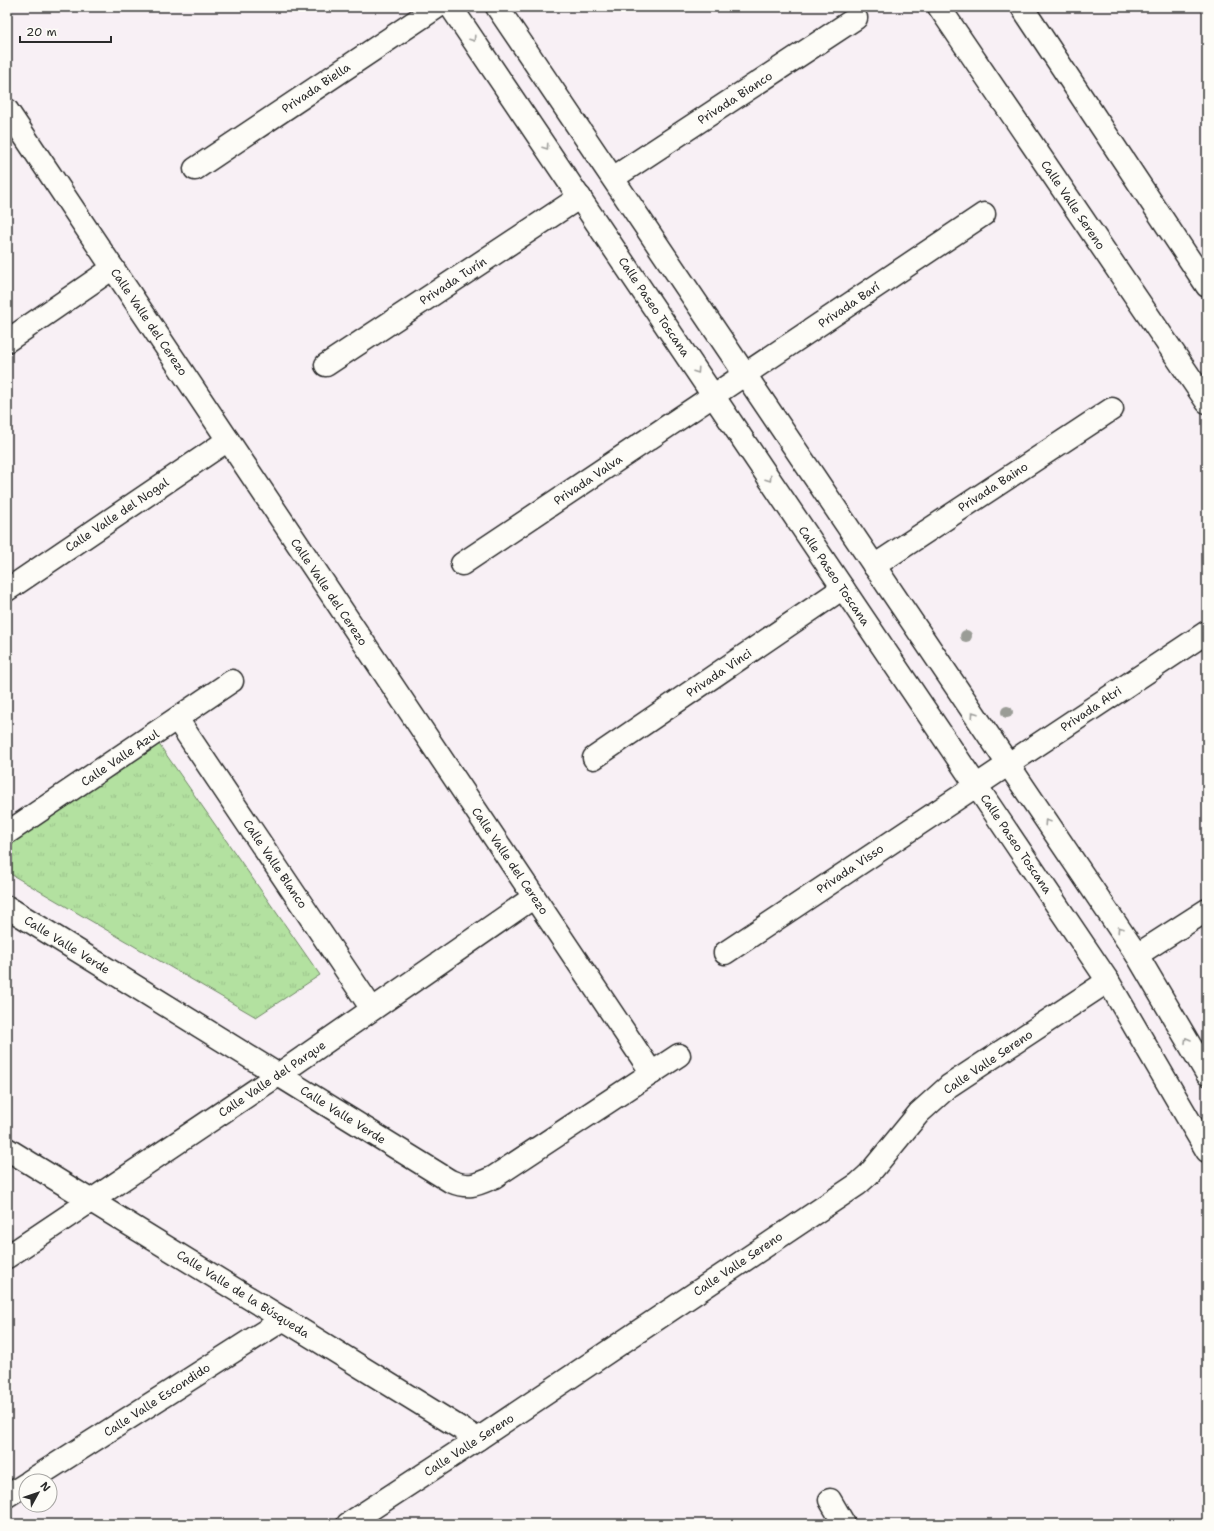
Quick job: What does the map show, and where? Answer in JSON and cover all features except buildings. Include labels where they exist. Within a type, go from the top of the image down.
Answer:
[{"type":"street","name":"Privada Biella","points":[[195,169],[437,7]]},
{"type":"street","name":"Calle Paseo Toscana","points":[[451,7],[1108,981],[1207,1151]]},
{"type":"street","points":[[497,7],[1137,955],[1207,1074]]},
{"type":"street","name":"Calle Valle Sereno","points":[[939,7],[1207,402]]},
{"type":"street","points":[[1022,7],[1207,286]]},
{"type":"street","name":"Privada Bianco","points":[[613,178],[856,18]]},
{"type":"street","name":"Calle Valle del Cerezo","points":[[7,110],[652,1073]]},
{"type":"street","name":"Privada Turín","points":[[326,364],[580,197]]},
{"type":"street","name":"Privada Barí","points":[[714,396],[984,214]]},
{"type":"street","points":[[7,341],[113,268]]},
{"type":"street","name":"Privada Valva","points":[[462,564],[714,396]]},
{"type":"street","name":"Privada Baino","points":[[874,566],[1112,409]]},
{"type":"street","name":"Calle Valle del Nogal","points":[[7,590],[228,440]]},
{"type":"street","name":"Privada Vinci","points":[[594,758],[843,588]]},
{"type":"street","name":"Privada Atri","points":[[976,786],[1207,632]]},
{"type":"street","name":"Calle Valle Azul","points":[[7,833],[232,681]]},
{"type":"street","name":"Calle Valle Blanco","points":[[177,719],[372,1009]]},
{"type":"street","name":"Privada Visso","points":[[725,953],[976,786]]},
{"type":"street","name":"Calle Valle del Parque","points":[[7,1257],[278,1075],[534,897]]},
{"type":"street","name":"Calle Valle Verde","points":[[7,908],[450,1181],[462,1186],[474,1185],[494,1177],[679,1055]]},
{"type":"street","points":[[1137,955],[1207,910]]},
{"type":"street","name":"Calle Valle Sereno","points":[[348,1524],[478,1439],[858,1184],[869,1174],[918,1113],[949,1086],[1108,981]]},
{"type":"street","name":"Calle Valle de la Búsqueda","points":[[7,1148],[478,1439]]},
{"type":"street","name":"Calle Valle Escondido","points":[[43,1473],[284,1319]]},
{"type":"street","points":[[7,1496],[18,1489]]},
{"type":"street","points":[[830,1500],[844,1524]]},
{"type":"green space","points":[[156,740],[320,975],[256,1017],[7,872],[7,840]]}]
